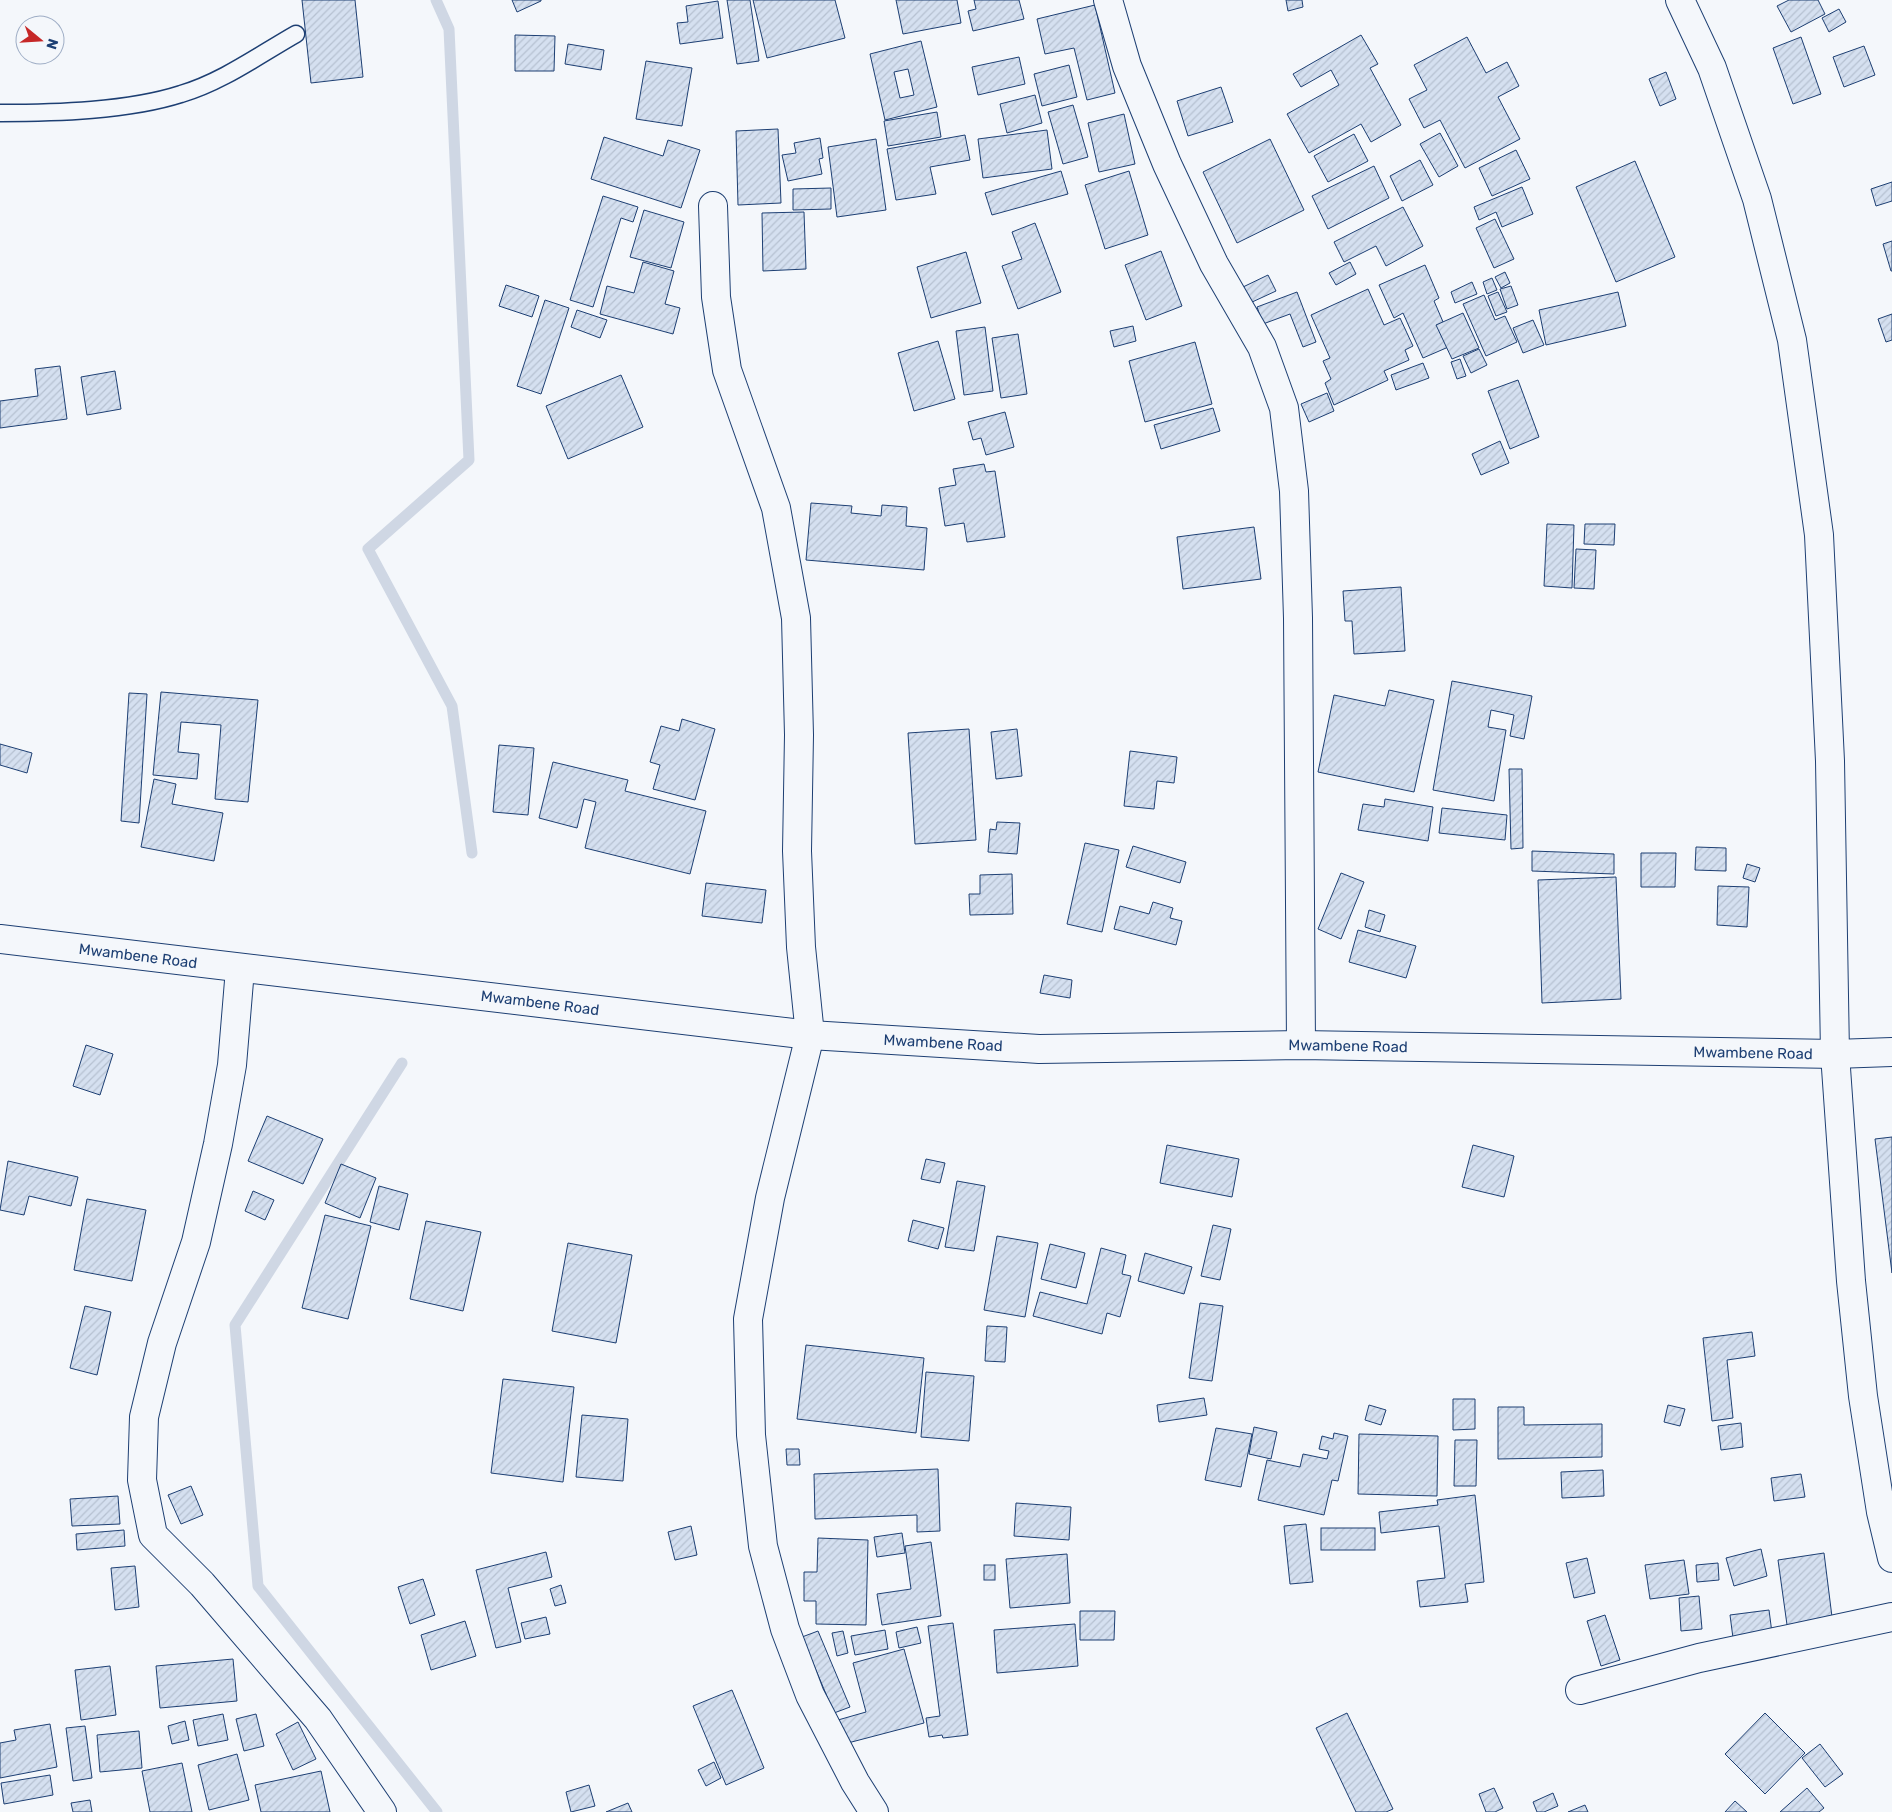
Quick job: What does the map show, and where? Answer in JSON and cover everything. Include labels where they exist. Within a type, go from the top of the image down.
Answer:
[{"type":"street","points":[[1108,0],[1127,66],[1167,164],[1214,264],[1262,347],[1284,408],[1294,491],[1298,608],[1301,1045]]},
{"type":"street","points":[[1680,0],[1712,68],[1757,199],[1792,340],[1819,535],[1830,761],[1835,1054],[1852,1281],[1863,1396],[1881,1512],[1892,1558]]},
{"type":"street","points":[[713,206],[716,297],[727,370],[776,508],[796,618],[799,735],[797,851],[801,947],[810,1035],[770,1198],[748,1319],[751,1435],[763,1546],[784,1629],[810,1695],[855,1782],[874,1812]]},
{"type":"street","name":"Mwambene Road","points":[[0,939],[810,1035],[1039,1049],[1301,1045],[1835,1054],[1892,1052]]},
{"type":"street","points":[[240,968],[232,1065],[218,1144],[196,1242],[162,1343],[144,1417],[142,1480],[153,1535],[202,1584],[318,1719],[382,1812]]},
{"type":"street","points":[[1580,1690],[1699,1658],[1892,1617]]},
{"type":"lane","points":[[0,113],[44,113],[120,105],[182,94],[219,79],[296,34]]},
{"type":"building","points":[[302,0],[355,0],[363,77],[311,83]]},
{"type":"building","points":[[512,0],[541,0],[541,1],[517,12]]},
{"type":"building","points":[[727,0],[750,0],[759,61],[737,64]]},
{"type":"building","points":[[753,0],[835,0],[845,38],[767,58]]},
{"type":"building","points":[[896,0],[957,0],[961,23],[903,34]]},
{"type":"building","points":[[974,0],[1019,0],[1024,19],[973,31],[968,11],[976,9]]},
{"type":"building","points":[[1286,0],[1302,0],[1303,7],[1288,11]]},
{"type":"building","points":[[1789,0],[1818,0],[1825,14],[1791,32],[1777,6]]},
{"type":"building","points":[[718,1],[723,38],[680,44],[677,23],[688,22],[686,6]]},
{"type":"building","points":[[1095,5],[1115,93],[1087,100],[1074,48],[1045,54],[1037,19]]},
{"type":"building","points":[[1839,9],[1846,22],[1829,32],[1822,18]]},
{"type":"building","points":[[515,35],[555,36],[554,71],[515,71]]},
{"type":"building","points":[[1361,35],[1378,64],[1370,68],[1401,125],[1371,142],[1361,124],[1309,153],[1287,114],[1339,85],[1331,70],[1301,87],[1293,74]]},
{"type":"building","points":[[1467,37],[1486,73],[1507,62],[1519,86],[1498,97],[1520,139],[1465,168],[1440,120],[1424,128],[1409,99],[1427,90],[1414,65]]},
{"type":"building","points":[[1801,37],[1821,94],[1793,104],[1773,48]]},
{"type":"building","points":[[921,41],[937,107],[885,120],[870,54]],"holes":[[[908,69],[914,95],[900,98],[894,72]]]},
{"type":"building","points":[[568,44],[604,50],[601,70],[565,64]]},
{"type":"building","points":[[1864,46],[1875,75],[1844,87],[1833,57]]},
{"type":"building","points":[[1019,57],[1025,84],[978,95],[972,67]]},
{"type":"building","points":[[646,61],[692,68],[682,126],[636,119]]},
{"type":"building","points":[[1069,65],[1077,97],[1042,106],[1034,74]]},
{"type":"building","points":[[1666,72],[1676,99],[1660,106],[1649,79]]},
{"type":"building","points":[[1221,87],[1233,122],[1188,136],[1177,101]]},
{"type":"building","points":[[1035,95],[1042,123],[1007,133],[1000,104]]},
{"type":"building","points":[[1073,105],[1088,157],[1063,164],[1048,112]]},
{"type":"building","points":[[937,112],[941,137],[888,146],[884,121]]},
{"type":"building","points":[[1124,114],[1135,164],[1099,172],[1088,123]]},
{"type":"building","points":[[778,129],[781,203],[738,205],[736,131]]},
{"type":"building","points":[[1047,130],[1052,169],[983,178],[978,139]]},
{"type":"building","points":[[1440,133],[1458,166],[1439,177],[1420,144]]},
{"type":"building","points":[[1354,134],[1368,161],[1328,182],[1314,156]]},
{"type":"building","points":[[965,135],[970,160],[930,167],[936,194],[896,200],[887,149]]},
{"type":"building","points":[[604,137],[663,156],[668,140],[700,150],[681,208],[591,179]]},
{"type":"building","points":[[820,138],[823,158],[819,159],[822,174],[788,181],[782,155],[796,153],[794,143]]},
{"type":"building","points":[[876,139],[886,210],[837,217],[828,147]]},
{"type":"building","points":[[1270,139],[1304,210],[1237,243],[1203,172]]},
{"type":"building","points":[[1516,150],[1530,179],[1492,196],[1479,168]]},
{"type":"building","points":[[1420,160],[1433,185],[1402,201],[1390,176]]},
{"type":"building","points":[[1635,161],[1675,257],[1616,282],[1576,187]]},
{"type":"building","points":[[1374,166],[1389,198],[1328,229],[1312,196]]},
{"type":"building","points":[[1061,171],[1068,194],[992,215],[985,193]]},
{"type":"building","points":[[1129,171],[1148,235],[1105,249],[1085,185]]},
{"type":"building","points":[[1892,182],[1892,201],[1876,206],[1871,189]]},
{"type":"building","points":[[1522,187],[1533,214],[1502,227],[1496,212],[1479,220],[1474,207]]},
{"type":"building","points":[[831,188],[831,209],[793,210],[793,189]]},
{"type":"building","points":[[603,196],[638,207],[633,222],[621,218],[593,307],[570,300]]},
{"type":"building","points":[[1403,207],[1423,246],[1386,266],[1376,246],[1344,262],[1334,242]]},
{"type":"building","points":[[644,210],[684,222],[671,268],[630,257]]},
{"type":"building","points":[[804,212],[806,269],[763,271],[762,213]]},
{"type":"building","points":[[1495,219],[1514,259],[1494,268],[1476,228]]},
{"type":"building","points":[[1035,223],[1061,292],[1018,309],[1002,266],[1022,259],[1012,232]]},
{"type":"building","points":[[1892,241],[1892,271],[1891,271],[1883,244]]},
{"type":"building","points":[[1161,251],[1182,306],[1146,320],[1125,265]]},
{"type":"building","points":[[966,252],[981,303],[931,318],[917,267]]},
{"type":"building","points":[[643,262],[674,271],[665,304],[680,308],[673,334],[600,314],[607,286],[634,293]]},
{"type":"building","points":[[1350,262],[1356,274],[1336,285],[1329,273]]},
{"type":"building","points":[[1425,265],[1439,298],[1434,301],[1453,345],[1423,358],[1403,313],[1394,318],[1379,285]]},
{"type":"building","points":[[1505,272],[1510,283],[1501,288],[1495,277]]},
{"type":"building","points":[[1268,275],[1276,291],[1250,303],[1243,287]]},
{"type":"building","points":[[1492,278],[1497,290],[1487,294],[1483,282]]},
{"type":"building","points":[[1472,282],[1477,294],[1455,303],[1451,292]]},
{"type":"building","points":[[506,285],[539,296],[532,317],[499,306]]},
{"type":"building","points":[[1511,286],[1518,305],[1507,309],[1500,289]]},
{"type":"building","points":[[1368,289],[1384,325],[1400,318],[1413,346],[1405,350],[1409,360],[1384,371],[1388,380],[1334,405],[1325,383],[1331,379],[1323,361],[1330,358],[1311,315]]},
{"type":"building","points":[[1297,292],[1316,342],[1303,347],[1290,314],[1263,324],[1257,307]]},
{"type":"building","points":[[1498,292],[1507,312],[1496,316],[1488,296]]},
{"type":"building","points":[[1618,292],[1626,326],[1546,345],[1539,310]]},
{"type":"building","points":[[1484,295],[1495,320],[1505,316],[1517,342],[1486,356],[1463,304]]},
{"type":"building","points":[[545,300],[569,308],[541,394],[517,386]]},
{"type":"building","points":[[577,310],[607,320],[600,338],[571,327]]},
{"type":"building","points":[[1463,313],[1479,348],[1452,359],[1436,325]]},
{"type":"building","points":[[1892,314],[1892,340],[1886,342],[1878,319]]},
{"type":"building","points":[[1533,320],[1544,345],[1523,353],[1513,328]]},
{"type":"building","points":[[1133,326],[1136,341],[1114,347],[1110,331]]},
{"type":"building","points":[[985,327],[993,391],[964,395],[956,331]]},
{"type":"building","points":[[1018,334],[1027,394],[1001,398],[992,338]]},
{"type":"building","points":[[938,341],[955,399],[914,411],[898,353]]},
{"type":"building","points":[[1195,342],[1212,404],[1145,422],[1129,361]]},
{"type":"building","points":[[1479,349],[1487,365],[1471,373],[1463,356]]},
{"type":"building","points":[[1460,359],[1466,376],[1457,379],[1451,362]]},
{"type":"building","points":[[1423,363],[1429,378],[1396,390],[1391,375]]},
{"type":"building","points":[[60,366],[67,419],[0,428],[0,401],[38,396],[35,369]]},
{"type":"building","points":[[115,371],[121,409],[87,415],[81,377]]},
{"type":"building","points":[[621,375],[643,427],[568,459],[546,406]]},
{"type":"building","points":[[1518,380],[1539,437],[1510,449],[1488,391]]},
{"type":"building","points":[[1327,393],[1334,411],[1309,422],[1301,404]]},
{"type":"building","points":[[1213,408],[1220,431],[1161,449],[1154,425]]},
{"type":"building","points":[[1005,412],[1014,447],[986,455],[981,438],[973,440],[968,422]]},
{"type":"building","points":[[1500,441],[1509,463],[1481,475],[1472,454]]},
{"type":"building","points":[[984,464],[986,472],[995,471],[1005,537],[967,542],[964,523],[945,526],[939,488],[956,485],[953,469]]},
{"type":"building","points":[[811,503],[852,506],[851,513],[881,516],[882,505],[907,507],[906,526],[927,528],[924,570],[806,560]]},
{"type":"building","points":[[1547,524],[1574,525],[1572,588],[1544,586]]},
{"type":"building","points":[[1585,524],[1615,524],[1614,545],[1584,544]]},
{"type":"building","points":[[1254,527],[1261,579],[1183,589],[1177,537]]},
{"type":"building","points":[[1576,549],[1596,550],[1594,589],[1574,588]]},
{"type":"building","points":[[1401,587],[1405,651],[1354,654],[1352,621],[1345,621],[1343,591]]},
{"type":"building","points":[[1452,681],[1532,696],[1524,739],[1510,736],[1514,715],[1491,710],[1488,727],[1506,730],[1494,801],[1433,790]]},
{"type":"building","points":[[1389,690],[1434,700],[1414,792],[1318,772],[1334,695],[1385,706]]},
{"type":"building","points":[[161,692],[258,700],[248,802],[215,799],[221,725],[181,722],[178,752],[199,754],[197,779],[153,775]]},
{"type":"building","points":[[129,693],[147,694],[139,823],[121,821]]},
{"type":"building","points":[[682,719],[715,729],[695,800],[653,789],[660,765],[650,762],[661,726],[679,731]]},
{"type":"building","points":[[969,729],[976,840],[915,844],[908,733]]},
{"type":"building","points":[[1017,729],[1022,776],[996,779],[991,732]]},
{"type":"building","points":[[0,744],[32,753],[27,773],[0,765]]},
{"type":"building","points":[[499,745],[534,748],[528,815],[493,812]]},
{"type":"building","points":[[1130,751],[1177,757],[1174,783],[1157,781],[1154,809],[1124,806]]},
{"type":"building","points":[[553,762],[628,780],[625,791],[706,811],[690,874],[585,848],[596,802],[584,799],[577,828],[539,818]]},
{"type":"building","points":[[1509,769],[1522,769],[1523,848],[1511,849]]},
{"type":"building","points":[[154,779],[176,784],[172,804],[223,813],[214,861],[141,847]]},
{"type":"building","points":[[1385,799],[1433,807],[1428,841],[1358,830],[1363,804],[1384,807]]},
{"type":"building","points":[[1442,808],[1507,815],[1505,840],[1439,833]]},
{"type":"building","points":[[997,822],[1020,823],[1017,854],[988,852],[990,829],[996,830]]},
{"type":"building","points":[[1085,843],[1119,850],[1102,932],[1067,924]]},
{"type":"building","points":[[1133,846],[1186,862],[1180,883],[1126,867]]},
{"type":"building","points":[[1696,847],[1726,848],[1726,871],[1695,870]]},
{"type":"building","points":[[1532,851],[1614,854],[1614,874],[1532,871]]},
{"type":"building","points":[[1641,853],[1676,853],[1675,887],[1641,887]]},
{"type":"building","points":[[1747,864],[1760,868],[1755,882],[1743,878]]},
{"type":"building","points":[[1341,873],[1364,882],[1341,939],[1318,929]]},
{"type":"building","points":[[1012,874],[1013,914],[970,915],[969,894],[980,894],[980,875]]},
{"type":"building","points":[[1616,877],[1621,999],[1542,1003],[1538,880]]},
{"type":"building","points":[[706,883],[766,890],[762,923],[702,916]]},
{"type":"building","points":[[1718,886],[1749,887],[1747,927],[1717,925]]},
{"type":"building","points":[[1153,902],[1173,908],[1170,918],[1182,921],[1176,945],[1114,929],[1120,906],[1149,914]]},
{"type":"building","points":[[1369,910],[1385,915],[1380,932],[1365,927]]},
{"type":"building","points":[[1358,930],[1416,946],[1406,978],[1349,962]]},
{"type":"building","points":[[1044,975],[1072,980],[1070,998],[1040,993]]},
{"type":"building","points":[[86,1045],[113,1054],[100,1095],[73,1086]]},
{"type":"building","points":[[267,1116],[323,1139],[303,1184],[248,1161]]},
{"type":"building","points":[[1892,1137],[1892,1273],[1875,1139]]},
{"type":"building","points":[[1167,1145],[1239,1159],[1232,1197],[1160,1183]]},
{"type":"building","points":[[1473,1145],[1514,1156],[1504,1197],[1462,1187]]},
{"type":"building","points":[[926,1159],[945,1163],[940,1183],[921,1179]]},
{"type":"building","points":[[8,1161],[78,1177],[71,1206],[29,1196],[24,1215],[0,1210]]},
{"type":"building","points":[[341,1164],[376,1178],[360,1218],[325,1203]]},
{"type":"building","points":[[957,1181],[985,1186],[974,1251],[945,1247]]},
{"type":"building","points":[[379,1186],[408,1194],[399,1230],[370,1222]]},
{"type":"building","points":[[253,1191],[274,1200],[265,1220],[245,1211]]},
{"type":"building","points":[[87,1199],[146,1210],[132,1281],[74,1270]]},
{"type":"building","points":[[325,1215],[371,1226],[348,1319],[302,1308]]},
{"type":"building","points":[[913,1220],[944,1228],[938,1249],[908,1241]]},
{"type":"building","points":[[426,1221],[481,1232],[463,1311],[410,1299]]},
{"type":"building","points":[[1213,1225],[1231,1229],[1220,1280],[1201,1276]]},
{"type":"building","points":[[997,1236],[1038,1243],[1025,1317],[984,1310]]},
{"type":"building","points":[[568,1243],[632,1255],[616,1343],[552,1331]]},
{"type":"building","points":[[1050,1244],[1085,1253],[1076,1288],[1041,1279]]},
{"type":"building","points":[[1101,1248],[1126,1255],[1122,1274],[1131,1276],[1120,1317],[1107,1313],[1102,1334],[1033,1316],[1040,1292],[1087,1304]]},
{"type":"building","points":[[1145,1253],[1192,1267],[1184,1294],[1138,1281]]},
{"type":"building","points":[[1200,1303],[1223,1306],[1212,1381],[1189,1378]]},
{"type":"building","points":[[85,1306],[111,1312],[97,1375],[70,1368]]},
{"type":"building","points":[[987,1326],[1007,1327],[1005,1362],[985,1361]]},
{"type":"building","points":[[1752,1332],[1755,1356],[1727,1360],[1733,1418],[1712,1421],[1703,1338]]},
{"type":"building","points":[[806,1345],[924,1358],[916,1433],[797,1419]]},
{"type":"building","points":[[926,1372],[974,1376],[969,1441],[921,1437]]},
{"type":"building","points":[[503,1379],[574,1387],[563,1482],[491,1473]]},
{"type":"building","points":[[1204,1398],[1207,1415],[1159,1422],[1157,1405]]},
{"type":"building","points":[[1453,1399],[1475,1399],[1475,1429],[1453,1430]]},
{"type":"building","points":[[1369,1405],[1386,1410],[1381,1425],[1365,1420]]},
{"type":"building","points":[[1668,1405],[1685,1409],[1680,1426],[1664,1422]]},
{"type":"building","points":[[1498,1407],[1524,1407],[1524,1425],[1602,1424],[1602,1457],[1498,1459]]},
{"type":"building","points":[[582,1415],[628,1419],[623,1481],[576,1477]]},
{"type":"building","points":[[1741,1423],[1743,1447],[1721,1450],[1718,1426]]},
{"type":"building","points":[[1254,1427],[1277,1432],[1271,1459],[1249,1454]]},
{"type":"building","points":[[1216,1428],[1252,1434],[1241,1487],[1205,1480]]},
{"type":"building","points":[[1334,1433],[1348,1436],[1338,1481],[1332,1480],[1324,1515],[1258,1500],[1267,1460],[1300,1467],[1303,1454],[1327,1459],[1329,1451],[1319,1449],[1322,1436],[1333,1439]]},
{"type":"building","points":[[1359,1434],[1438,1436],[1437,1496],[1358,1494]]},
{"type":"building","points":[[1455,1440],[1477,1440],[1476,1486],[1454,1486]]},
{"type":"building","points":[[786,1449],[799,1449],[800,1465],[787,1465]]},
{"type":"building","points":[[938,1469],[940,1531],[917,1532],[917,1515],[815,1519],[814,1474]]},
{"type":"building","points":[[1603,1470],[1604,1496],[1562,1498],[1561,1472]]},
{"type":"building","points":[[1801,1474],[1805,1497],[1774,1501],[1771,1478]]},
{"type":"building","points":[[191,1486],[203,1515],[181,1524],[168,1495]]},
{"type":"building","points":[[1475,1495],[1484,1582],[1465,1584],[1468,1602],[1420,1607],[1417,1581],[1445,1578],[1439,1526],[1381,1533],[1379,1512],[1438,1505],[1437,1500]]},
{"type":"building","points":[[118,1496],[120,1524],[72,1526],[70,1499]]},
{"type":"building","points":[[1016,1503],[1071,1507],[1069,1540],[1014,1536]]},
{"type":"building","points":[[1306,1524],[1313,1582],[1290,1584],[1284,1526]]},
{"type":"building","points":[[691,1526],[697,1555],[675,1560],[668,1532]]},
{"type":"building","points":[[1321,1528],[1375,1528],[1375,1550],[1321,1550]]},
{"type":"building","points":[[124,1530],[125,1546],[77,1550],[76,1534]]},
{"type":"building","points":[[902,1533],[905,1553],[877,1557],[874,1537]]},
{"type":"building","points":[[818,1538],[868,1540],[866,1625],[816,1624],[816,1601],[804,1601],[804,1572],[817,1572]]},
{"type":"building","points":[[931,1542],[941,1616],[882,1625],[877,1594],[911,1589],[905,1546]]},
{"type":"building","points":[[1761,1549],[1767,1576],[1734,1586],[1726,1558]]},
{"type":"building","points":[[546,1552],[552,1577],[508,1588],[521,1642],[496,1648],[476,1570]]},
{"type":"building","points":[[1824,1553],[1833,1625],[1788,1632],[1778,1560]]},
{"type":"building","points":[[1067,1554],[1070,1603],[1010,1608],[1006,1559]]},
{"type":"building","points":[[1587,1558],[1595,1593],[1574,1598],[1566,1563]]},
{"type":"building","points":[[1684,1560],[1689,1594],[1650,1599],[1645,1565]]},
{"type":"building","points":[[1718,1563],[1719,1580],[1697,1582],[1696,1565]]},
{"type":"building","points":[[984,1565],[995,1565],[995,1580],[984,1580]]},
{"type":"building","points":[[135,1566],[139,1607],[115,1610],[111,1568]]},
{"type":"building","points":[[423,1579],[435,1615],[410,1624],[398,1587]]},
{"type":"building","points":[[561,1585],[566,1603],[555,1606],[550,1589]]},
{"type":"building","points":[[1699,1596],[1702,1629],[1681,1631],[1679,1598]]},
{"type":"building","points":[[1769,1610],[1772,1633],[1733,1638],[1730,1615]]},
{"type":"building","points":[[1080,1611],[1115,1611],[1114,1640],[1080,1640]]},
{"type":"building","points":[[1605,1615],[1620,1660],[1601,1666],[1587,1621]]},
{"type":"building","points":[[546,1617],[550,1634],[525,1639],[521,1623]]},
{"type":"building","points":[[465,1621],[476,1656],[431,1670],[421,1635]]},
{"type":"building","points":[[953,1623],[968,1735],[943,1738],[942,1735],[929,1737],[926,1718],[940,1716],[928,1626]]},
{"type":"building","points":[[1075,1624],[1078,1666],[997,1673],[994,1630]]},
{"type":"building","points":[[917,1627],[921,1643],[899,1648],[896,1632]]},
{"type":"building","points":[[885,1630],[888,1649],[855,1655],[851,1636]]},
{"type":"building","points":[[818,1631],[850,1707],[834,1713],[802,1637]]},
{"type":"building","points":[[843,1631],[848,1653],[837,1656],[832,1633]]},
{"type":"building","points":[[904,1649],[924,1723],[844,1744],[838,1720],[866,1712],[853,1663]]},
{"type":"building","points":[[233,1659],[237,1701],[160,1708],[156,1666]]},
{"type":"building","points":[[110,1666],[116,1715],[81,1720],[75,1670]]},
{"type":"building","points":[[732,1690],[764,1768],[726,1785],[693,1706]]},
{"type":"building","points":[[1347,1713],[1393,1809],[1386,1812],[1356,1812],[1316,1728]]},
{"type":"building","points":[[1765,1713],[1805,1753],[1765,1794],[1725,1754]]},
{"type":"building","points":[[223,1714],[228,1740],[198,1746],[193,1720]]},
{"type":"building","points":[[256,1714],[264,1746],[244,1751],[236,1719]]},
{"type":"building","points":[[185,1721],[189,1740],[172,1744],[168,1726]]},
{"type":"building","points":[[298,1722],[316,1759],[293,1770],[276,1734]]},
{"type":"building","points":[[50,1724],[57,1767],[0,1778],[0,1743],[16,1740],[14,1730]]},
{"type":"building","points":[[85,1726],[92,1778],[73,1781],[66,1728]]},
{"type":"building","points":[[139,1731],[142,1768],[100,1772],[97,1735]]},
{"type":"building","points":[[1820,1744],[1843,1774],[1825,1787],[1802,1758]]},
{"type":"building","points":[[237,1754],[249,1800],[209,1810],[198,1765]]},
{"type":"building","points":[[714,1762],[721,1778],[706,1786],[698,1770]]},
{"type":"building","points":[[182,1763],[192,1812],[150,1812],[142,1771]]},
{"type":"building","points":[[321,1771],[330,1812],[261,1812],[255,1785]]},
{"type":"building","points":[[50,1775],[53,1795],[4,1804],[1,1783]]},
{"type":"building","points":[[589,1785],[595,1806],[571,1812],[566,1792]]},
{"type":"building","points":[[1494,1788],[1503,1808],[1495,1812],[1486,1812],[1479,1794]]},
{"type":"building","points":[[1807,1788],[1824,1808],[1819,1812],[1780,1812]]},
{"type":"building","points":[[1553,1793],[1558,1806],[1544,1812],[1537,1812],[1533,1802]]},
{"type":"building","points":[[90,1800],[92,1812],[73,1812],[71,1803]]},
{"type":"building","points":[[1735,1801],[1747,1812],[1725,1812]]},
{"type":"building","points":[[628,1803],[632,1812],[606,1812]]},
{"type":"building","points":[[1585,1805],[1588,1812],[1568,1812]]},
{"type":"waterway","points":[[436,0],[449,29],[469,460],[368,549],[452,706],[472,853]]},
{"type":"waterway","points":[[402,1063],[235,1325],[258,1586],[437,1812]]}]
